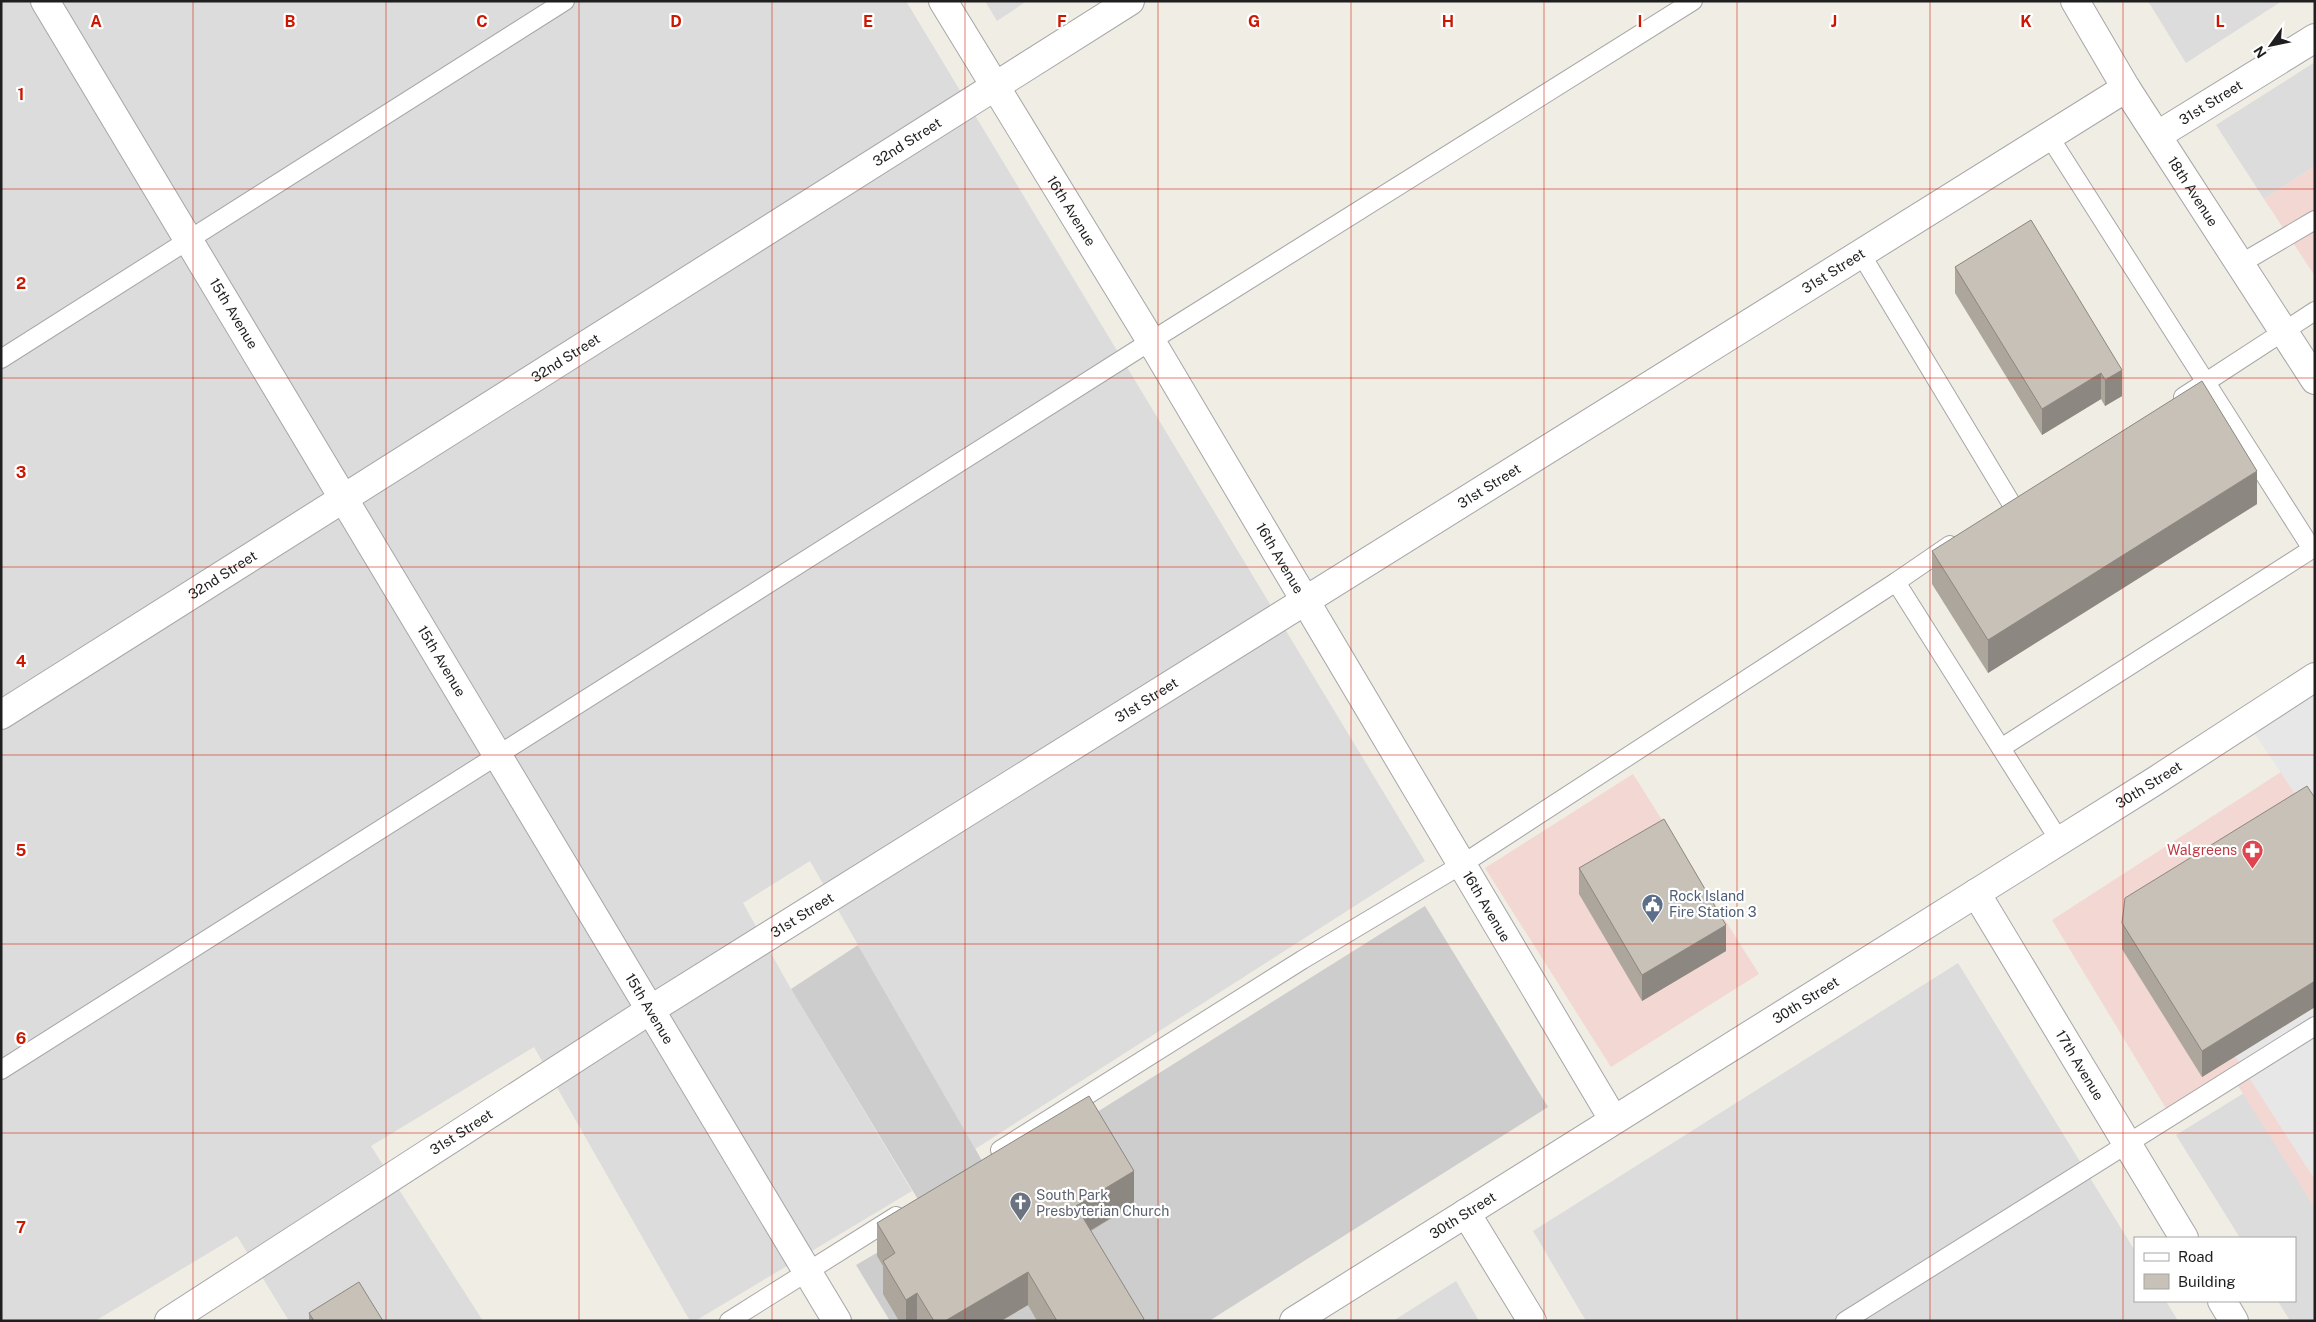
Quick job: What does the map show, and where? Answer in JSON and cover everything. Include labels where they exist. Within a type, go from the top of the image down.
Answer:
[{"type":"street","name":"15th Avenue","points":[[45,1],[345,497],[497,755],[838,1321]]},
{"type":"street","name":"16th Avenue","points":[[943,1],[1151,341],[1613,1118]]},
{"type":"street","name":"32nd Street","points":[[1,715],[1130,1]]},
{"type":"street","name":"18th Avenue","points":[[2075,1],[2126,88],[2315,380]]},
{"type":"street","name":"31st Street","points":[[2158,135],[2315,38]]},
{"type":"street","name":"31st Street","points":[[169,1321],[650,1010],[1306,602],[2126,88]]},
{"type":"street","name":"30th Street","points":[[1294,1321],[1613,1118],[1976,893],[2315,677]]},
{"type":"street","name":"17th Avenue","points":[[1976,893],[2183,1237]]},
{"type":"street","points":[[1466,1213],[1532,1321]]},
{"type":"street","points":[[2223,1302],[2234,1321]]},
{"type":"lane","points":[[1,359],[564,1]]},
{"type":"lane","points":[[1,1070],[1151,341],[1693,1]]},
{"type":"lane","points":[[2001,748],[2312,549],[2049,136]]},
{"type":"lane","points":[[2240,264],[2315,220]]},
{"type":"lane","points":[[1861,254],[2011,502]]},
{"type":"lane","points":[[2172,403],[2282,330],[2315,311]]},
{"type":"lane","points":[[1995,514],[2028,492]]},
{"type":"lane","points":[[985,1160],[1294,965],[1461,865],[1962,537]]},
{"type":"lane","points":[[1896,582],[2059,840]]},
{"type":"lane","points":[[1845,1321],[2315,1026]]},
{"type":"lane","points":[[729,1321],[912,1205]]},
{"type":"shaded area","points":[[1,1],[906,1],[1425,861],[975,1149],[810,861],[743,903],[791,989],[912,1191],[695,1321],[690,1321],[534,1047],[371,1146],[483,1321],[289,1321],[237,1236],[95,1321],[1,1321]]},
{"type":"shaded area","points":[[985,1],[1027,1],[997,21]]},
{"type":"shaded area","points":[[2148,1],[2282,1],[2186,63]]},
{"type":"shaded area","points":[[2315,62],[2315,166],[2264,199],[2216,125]]},
{"type":"shaded area","points":[[2315,166],[2315,276],[2264,199]]},
{"type":"shaded area","points":[[2315,677],[2315,824],[2247,722]]},
{"type":"shaded area","points":[[2315,750],[2315,1208],[2228,1070],[2167,1110],[2052,920]]},
{"type":"shaded area","points":[[1633,774],[1759,974],[1611,1067],[1485,868]]},
{"type":"shaded area","points":[[1425,906],[1548,1107],[1209,1321],[890,1321],[856,1265],[931,1221],[791,989],[858,945],[992,1178]]},
{"type":"shaded area","points":[[1958,963],[2134,1249],[2134,1302],[2167,1302],[2178,1321],[1586,1321],[1533,1231]]},
{"type":"shaded area","points":[[2315,1007],[2315,1180],[2235,1056]]},
{"type":"shaded area","points":[[2244,1093],[2315,1208],[2315,1321],[2290,1321],[2279,1302],[2296,1302],[2296,1237],[2239,1237],[2176,1135]]},
{"type":"shaded area","points":[[1456,1281],[1479,1321],[1393,1321]]},
{"type":"building","points":[[2031,220],[2122,370],[2105,380],[2101,373],[2042,409],[1955,267]]},
{"type":"building","points":[[2202,381],[2257,471],[1988,640],[1932,551]]},
{"type":"building","name":"Walgreens","points":[[2307,786],[2315,798],[2315,981],[2202,1051],[2122,923],[2125,898]]},
{"type":"building","name":"Rock Island Fire Station 3","points":[[1664,819],[1726,925],[1642,975],[1579,868]]},
{"type":"building","name":"South Park Presbyterian Church","points":[[1089,1096],[1134,1171],[1076,1206],[1144,1319],[1142,1321],[1057,1321],[1028,1272],[945,1321],[934,1321],[917,1293],[906,1300],[883,1261],[895,1253],[877,1223]]},
{"type":"building","points":[[359,1282],[383,1321],[314,1321],[309,1313]]},
{"type":"place","name":"Walgreens","points":[[2253,869]]},
{"type":"place","name":"Rock Island Fire Station 3","points":[[1653,923]]},
{"type":"place","name":"South Park Presbyterian Church","points":[[1020,1222]]}]
